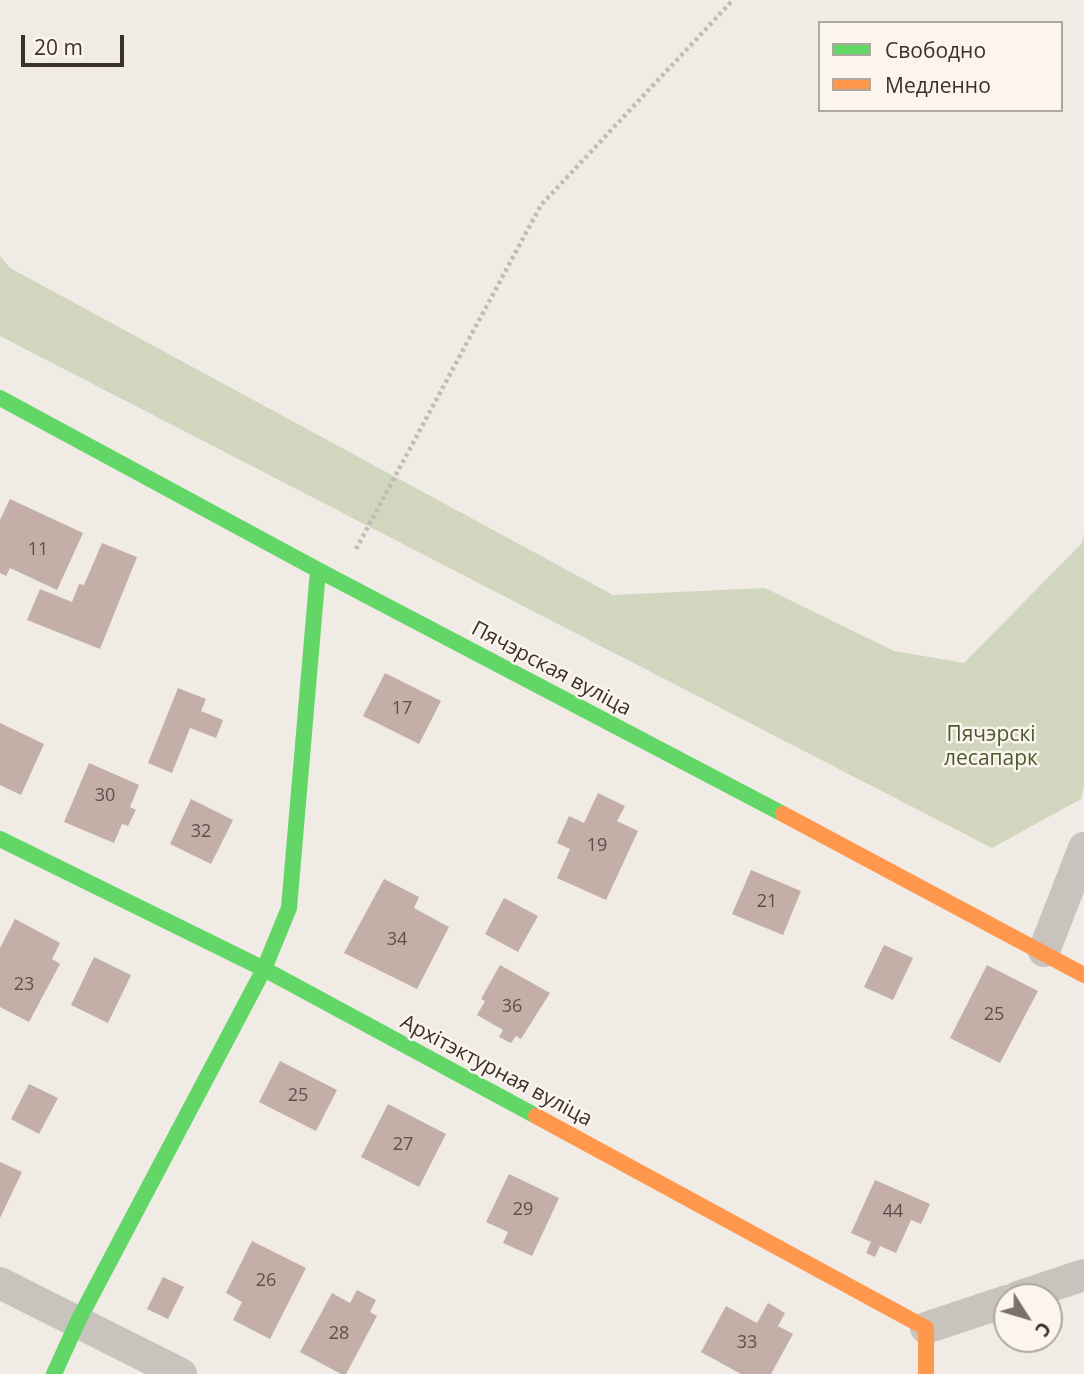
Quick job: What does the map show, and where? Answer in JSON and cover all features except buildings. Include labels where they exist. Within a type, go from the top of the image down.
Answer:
[{"type":"street","name":"Пячэрская вуліца","points":[[0,398],[318,570],[1045,951],[1084,975]]},
{"type":"street","points":[[54,1374],[78,1321],[264,969],[289,908],[318,570]]},
{"type":"street","name":"Архітэктурная вуліца","points":[[0,839],[264,969],[926,1328]]},
{"type":"street","points":[[1045,951],[1084,848]]},
{"type":"street","points":[[1060,1283],[1084,1275]]},
{"type":"street","points":[[0,1283],[181,1374]]},
{"type":"street","points":[[926,1374],[926,1328],[993,1306]]},
{"type":"path","points":[[339,581],[541,205],[733,0]]},
{"type":"green space","name":"Пячэрскі лесапарк","points":[[0,256],[10,268],[613,595],[765,588],[894,651],[964,663],[1082,543],[1084,533],[1084,786],[1081,799],[992,848],[0,336]]},
{"type":"traffic: fast","points":[[0,398],[318,570],[783,814]]},
{"type":"traffic: fast","points":[[54,1374],[78,1321],[264,969],[289,908],[318,570]]},
{"type":"traffic: fast","points":[[0,839],[264,969],[536,1116]]},
{"type":"traffic: slow","points":[[783,814],[1084,975]]},
{"type":"traffic: slow","points":[[536,1116],[926,1328],[926,1374]]}]
